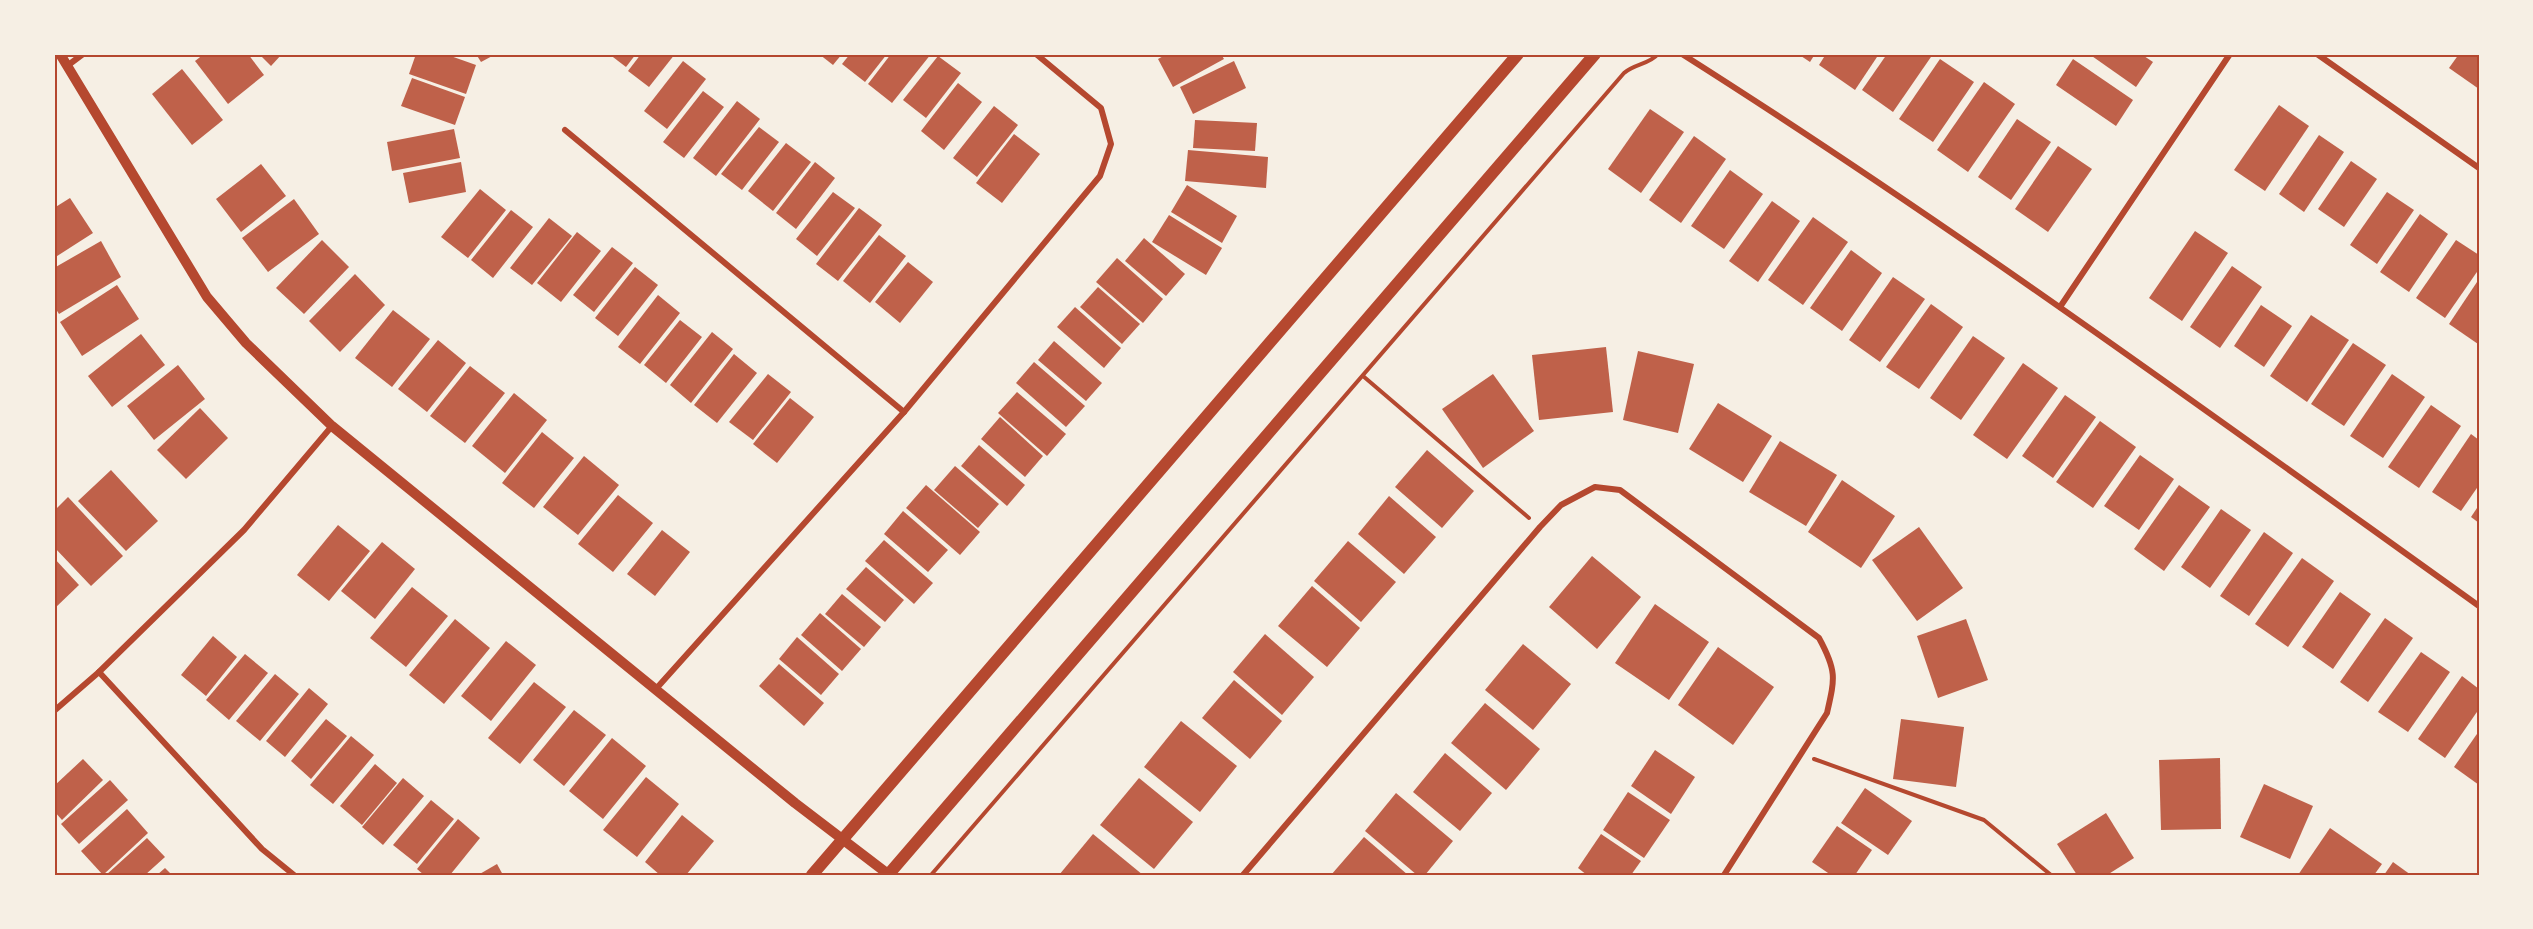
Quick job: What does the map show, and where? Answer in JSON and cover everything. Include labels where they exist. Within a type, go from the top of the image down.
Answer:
[{"type":"main road","points":[[812,875],[1518,54]]},
{"type":"main road","points":[[888,874],[1595,54]]},
{"type":"street","points":[[60,54],[207,297],[246,343],[332,426],[655,690],[888,874]]},
{"type":"street","points":[[67,66],[83,54]]},
{"type":"street","points":[[655,690],[904,412],[1100,176],[1111,144],[1101,108],[1036,54]]},
{"type":"street","points":[[1682,54],[1758,102],[2060,307],[2479,606]]},
{"type":"street","points":[[2060,307],[2230,54]]},
{"type":"street","points":[[2317,54],[2479,168]]},
{"type":"street","points":[[565,130],[904,412]]},
{"type":"street","points":[[54,711],[99,672],[244,530],[332,426]]},
{"type":"street","points":[[1243,875],[1540,527],[1561,505],[1595,487],[1620,490],[1819,638],[1832,661],[1833,685],[1827,714],[1724,875]]},
{"type":"street","points":[[99,672],[262,849],[294,875]]},
{"type":"path","points":[[931,875],[1624,73],[1632,66],[1653,60],[1658,54]]},
{"type":"path","points":[[1363,376],[1540,527]]},
{"type":"path","points":[[1802,754],[1984,820],[2051,875]]},
{"type":"building","points":[[204,54],[248,54],[264,75],[228,104],[195,61]]},
{"type":"building","points":[[259,54],[282,54],[271,66]]},
{"type":"building","points":[[416,54],[445,54],[476,65],[466,94],[409,74]]},
{"type":"building","points":[[476,54],[496,54],[481,62]]},
{"type":"building","points":[[609,54],[636,54],[626,67]]},
{"type":"building","points":[[641,54],[675,54],[649,87],[628,71]]},
{"type":"building","points":[[819,54],[842,54],[833,65]]},
{"type":"building","points":[[850,54],[887,54],[865,82],[842,64]]},
{"type":"building","points":[[891,54],[931,54],[892,103],[868,84]]},
{"type":"building","points":[[1167,54],[1221,54],[1224,59],[1173,87],[1158,59]]},
{"type":"building","points":[[1798,54],[1815,54],[1810,62]]},
{"type":"building","points":[[1826,54],[1879,54],[1855,90],[1819,65]]},
{"type":"building","points":[[1887,54],[1933,54],[1893,112],[1862,90]]},
{"type":"building","points":[[2089,54],[2141,54],[2153,62],[2136,87]]},
{"type":"building","points":[[2459,54],[2479,54],[2479,89],[2449,68]]},
{"type":"building","points":[[938,56],[961,73],[926,118],[903,100]]},
{"type":"building","points":[[1940,59],[1974,82],[1933,142],[1899,119]]},
{"type":"building","points":[[2073,59],[2133,100],[2116,126],[2056,85]]},
{"type":"building","points":[[683,61],[706,79],[667,129],[644,111]]},
{"type":"building","points":[[1234,61],[1246,88],[1193,114],[1180,87]]},
{"type":"building","points":[[182,69],[223,120],[192,145],[152,94]]},
{"type":"building","points":[[412,78],[465,97],[455,125],[401,106]]},
{"type":"building","points":[[1984,82],[2015,104],[1968,172],[1937,150]]},
{"type":"building","points":[[958,83],[982,102],[944,150],[921,131]]},
{"type":"building","points":[[703,91],[724,107],[684,158],[663,142]]},
{"type":"building","points":[[737,101],[760,119],[716,176],[693,158]]},
{"type":"building","points":[[2279,105],[2309,126],[2265,191],[2234,170]]},
{"type":"building","points":[[994,106],[1018,125],[977,177],[953,158]]},
{"type":"building","points":[[1650,109],[1684,132],[1641,193],[1608,169]]},
{"type":"building","points":[[2017,119],[2051,142],[2011,200],[1978,177]]},
{"type":"building","points":[[1195,120],[1257,123],[1255,151],[1193,148]]},
{"type":"building","points":[[759,127],[779,142],[742,190],[721,174]]},
{"type":"building","points":[[454,129],[460,158],[392,171],[387,142]]},
{"type":"building","points":[[1014,134],[1040,154],[1002,203],[976,183]]},
{"type":"building","points":[[2319,135],[2344,152],[2304,212],[2279,194]]},
{"type":"building","points":[[1694,136],[1726,159],[1681,223],[1649,200]]},
{"type":"building","points":[[786,143],[811,162],[773,211],[748,191]]},
{"type":"building","points":[[2058,146],[2092,169],[2048,232],[2015,209]]},
{"type":"building","points":[[1188,150],[1268,157],[1266,188],[1185,181]]},
{"type":"building","points":[[2351,161],[2377,179],[2344,227],[2318,209]]},
{"type":"building","points":[[461,162],[466,192],[409,203],[403,173]]},
{"type":"building","points":[[815,162],[835,178],[796,229],[776,213]]},
{"type":"building","points":[[261,164],[286,196],[241,232],[216,199]]},
{"type":"building","points":[[1730,170],[1763,194],[1724,249],[1691,226]]},
{"type":"building","points":[[1187,185],[1237,216],[1222,243],[1171,212]]},
{"type":"building","points":[[480,189],[506,210],[468,258],[441,237]]},
{"type":"building","points":[[833,192],[855,208],[817,256],[796,239]]},
{"type":"building","points":[[2387,192],[2414,210],[2377,264],[2350,245]]},
{"type":"building","points":[[70,198],[93,233],[54,258],[54,208]]},
{"type":"building","points":[[294,199],[319,234],[268,272],[242,238]]},
{"type":"building","points":[[1772,201],[1800,221],[1758,282],[1729,261]]},
{"type":"building","points":[[859,208],[882,225],[838,281],[816,264]]},
{"type":"building","points":[[511,210],[533,227],[493,278],[471,260]]},
{"type":"building","points":[[2420,214],[2448,234],[2409,292],[2380,272]]},
{"type":"building","points":[[1169,215],[1222,248],[1206,275],[1152,242]]},
{"type":"building","points":[[1813,217],[1848,242],[1803,305],[1768,280]]},
{"type":"building","points":[[549,218],[572,236],[532,285],[510,268]]},
{"type":"building","points":[[2195,231],[2228,253],[2182,321],[2149,298]]},
{"type":"building","points":[[577,232],[601,251],[561,302],[537,283]]},
{"type":"building","points":[[879,235],[906,256],[870,303],[843,281]]},
{"type":"building","points":[[1144,238],[1185,274],[1166,296],[1125,261]]},
{"type":"building","points":[[322,240],[349,267],[304,314],[276,288]]},
{"type":"building","points":[[2456,240],[2479,255],[2479,269],[2445,318],[2416,298]]},
{"type":"building","points":[[101,241],[121,277],[59,314],[54,306],[54,268]]},
{"type":"building","points":[[612,247],[633,263],[594,312],[573,295]]},
{"type":"building","points":[[1851,250],[1882,273],[1842,331],[1810,308]]},
{"type":"building","points":[[1117,258],[1163,299],[1143,323],[1096,282]]},
{"type":"building","points":[[908,262],[933,282],[900,323],[875,302]]},
{"type":"building","points":[[2232,266],[2262,287],[2220,348],[2190,327]]},
{"type":"building","points":[[635,267],[658,285],[618,336],[595,318]]},
{"type":"building","points":[[355,274],[385,305],[340,352],[309,321]]},
{"type":"building","points":[[1893,277],[1925,299],[1880,362],[1849,340]]},
{"type":"building","points":[[2479,279],[2479,343],[2478,344],[2449,324]]},
{"type":"building","points":[[117,285],[139,319],[82,356],[60,322]]},
{"type":"building","points":[[1098,287],[1140,324],[1122,344],[1080,307]]},
{"type":"building","points":[[658,295],[680,313],[640,364],[618,347]]},
{"type":"building","points":[[1931,304],[1963,327],[1919,389],[1886,367]]},
{"type":"building","points":[[2261,305],[2292,326],[2264,367],[2234,346]]},
{"type":"building","points":[[1075,307],[1121,348],[1104,368],[1057,327]]},
{"type":"building","points":[[393,310],[430,339],[392,387],[355,358]]},
{"type":"building","points":[[2311,315],[2349,340],[2307,402],[2270,376]]},
{"type":"building","points":[[680,320],[702,337],[666,383],[644,365]]},
{"type":"building","points":[[712,332],[733,349],[691,403],[670,385]]},
{"type":"building","points":[[141,334],[165,365],[112,407],[88,376]]},
{"type":"building","points":[[1973,336],[2005,358],[1961,420],[1930,398]]},
{"type":"building","points":[[438,340],[466,363],[427,412],[398,389]]},
{"type":"building","points":[[1054,341],[1102,383],[1086,401],[1038,360]]},
{"type":"building","points":[[2353,343],[2386,365],[2344,426],[2311,404]]},
{"type":"building","points":[[1606,347],[1613,412],[1539,420],[1532,355]]},
{"type":"building","points":[[1638,351],[1694,364],[1678,433],[1623,420]]},
{"type":"building","points":[[734,354],[757,373],[717,423],[694,405]]},
{"type":"building","points":[[1034,362],[1085,406],[1066,427],[1016,383]]},
{"type":"building","points":[[2023,363],[2058,388],[2007,459],[1973,435]]},
{"type":"building","points":[[178,365],[205,399],[154,440],[127,406]]},
{"type":"building","points":[[470,366],[505,393],[465,443],[430,416]]},
{"type":"building","points":[[768,374],[791,392],[753,440],[729,422]]},
{"type":"building","points":[[1493,374],[1534,431],[1483,468],[1442,409]]},
{"type":"building","points":[[2392,374],[2425,397],[2383,458],[2350,436]]},
{"type":"building","points":[[1017,392],[1066,434],[1047,456],[998,413]]},
{"type":"building","points":[[514,393],[547,420],[505,473],[472,446]]},
{"type":"building","points":[[2065,395],[2096,417],[2053,478],[2022,456]]},
{"type":"building","points":[[790,398],[814,417],[777,463],[753,444]]},
{"type":"building","points":[[1718,403],[1772,436],[1743,482],[1689,449]]},
{"type":"building","points":[[2431,405],[2461,426],[2419,488],[2388,467]]},
{"type":"building","points":[[200,408],[228,438],[186,479],[157,450]]},
{"type":"building","points":[[1000,417],[1043,456],[1025,477],[981,439]]},
{"type":"building","points":[[2100,421],[2136,447],[2093,508],[2056,482]]},
{"type":"building","points":[[542,432],[574,458],[534,508],[502,483]]},
{"type":"building","points":[[2471,434],[2479,440],[2479,485],[2461,511],[2432,492]]},
{"type":"building","points":[[1780,441],[1837,475],[1806,526],[1749,492]]},
{"type":"building","points":[[979,445],[1025,485],[1007,506],[961,466]]},
{"type":"building","points":[[1427,450],[1474,491],[1442,528],[1395,487]]},
{"type":"building","points":[[2140,455],[2174,479],[2139,530],[2104,506]]},
{"type":"building","points":[[584,456],[619,485],[578,535],[543,507]]},
{"type":"building","points":[[955,466],[999,504],[978,528],[934,490]]},
{"type":"building","points":[[111,470],[158,521],[126,551],[78,501]]},
{"type":"building","points":[[1842,480],[1895,516],[1861,568],[1808,532]]},
{"type":"building","points":[[926,485],[980,532],[960,555],[906,508]]},
{"type":"building","points":[[2179,485],[2210,507],[2164,571],[2134,549]]},
{"type":"building","points":[[618,495],[653,523],[613,572],[578,544]]},
{"type":"building","points":[[1389,496],[1436,537],[1404,574],[1358,534]]},
{"type":"building","points":[[68,497],[123,556],[91,586],[54,547],[54,511]]},
{"type":"building","points":[[2479,505],[2479,523],[2471,517]]},
{"type":"building","points":[[2221,509],[2251,530],[2210,588],[2181,567]]},
{"type":"building","points":[[903,511],[948,550],[928,572],[884,534]]},
{"type":"building","points":[[338,525],[370,551],[329,601],[297,575]]},
{"type":"building","points":[[1919,527],[1963,588],[1917,621],[1872,560]]},
{"type":"building","points":[[662,530],[690,552],[655,596],[627,574]]},
{"type":"building","points":[[2264,532],[2293,553],[2249,616],[2220,596]]},
{"type":"building","points":[[884,540],[933,583],[914,604],[865,561]]},
{"type":"building","points":[[1348,541],[1396,582],[1361,622],[1314,581]]},
{"type":"building","points":[[382,542],[415,569],[375,619],[341,591]]},
{"type":"building","points":[[1592,556],[1641,597],[1597,649],[1549,607]]},
{"type":"building","points":[[54,558],[79,585],[54,609]]},
{"type":"building","points":[[2302,558],[2334,581],[2288,647],[2255,624]]},
{"type":"building","points":[[866,567],[904,600],[885,622],[846,589]]},
{"type":"building","points":[[1312,586],[1360,628],[1327,667],[1278,626]]},
{"type":"building","points":[[412,587],[448,616],[406,667],[370,638]]},
{"type":"building","points":[[2340,592],[2371,614],[2333,669],[2302,647]]},
{"type":"building","points":[[842,594],[881,627],[864,647],[825,614]]},
{"type":"building","points":[[1655,604],[1709,642],[1669,700],[1615,663]]},
{"type":"building","points":[[820,613],[861,649],[842,671],[801,635]]},
{"type":"building","points":[[2385,618],[2413,638],[2368,702],[2340,682]]},
{"type":"building","points":[[455,619],[490,648],[444,704],[409,675]]},
{"type":"building","points":[[1966,619],[1988,680],[1938,698],[1917,636]]},
{"type":"building","points":[[1265,634],[1314,677],[1282,715],[1233,672]]},
{"type":"building","points":[[213,636],[237,657],[206,696],[181,675]]},
{"type":"building","points":[[797,637],[839,674],[821,695],[779,659]]},
{"type":"building","points":[[506,641],[536,665],[491,721],[461,696]]},
{"type":"building","points":[[1523,644],[1571,684],[1533,730],[1485,690]]},
{"type":"building","points":[[1718,647],[1774,687],[1733,745],[1678,705]]},
{"type":"building","points":[[2421,652],[2450,672],[2408,732],[2378,712]]},
{"type":"building","points":[[245,654],[268,673],[229,720],[206,700]]},
{"type":"building","points":[[779,664],[824,703],[804,726],[759,686]]},
{"type":"building","points":[[275,674],[299,694],[260,741],[236,721]]},
{"type":"building","points":[[2462,676],[2479,689],[2479,709],[2445,758],[2418,739]]},
{"type":"building","points":[[1234,680],[1282,721],[1250,759],[1202,718]]},
{"type":"building","points":[[534,682],[566,707],[520,764],[488,738]]},
{"type":"building","points":[[309,688],[328,704],[285,757],[266,741]]},
{"type":"building","points":[[1485,703],[1540,749],[1506,790],[1451,743]]},
{"type":"building","points":[[574,710],[606,735],[564,786],[533,760]]},
{"type":"building","points":[[326,719],[347,736],[311,779],[291,761]]},
{"type":"building","points":[[1901,719],[1964,727],[1956,787],[1893,779]]},
{"type":"building","points":[[1181,721],[1237,766],[1200,812],[1144,767]]},
{"type":"building","points":[[2479,731],[2479,785],[2454,767]]},
{"type":"building","points":[[351,736],[374,755],[333,804],[310,785]]},
{"type":"building","points":[[612,738],[646,766],[603,819],[569,791]]},
{"type":"building","points":[[1655,750],[1695,777],[1671,814],[1631,786]]},
{"type":"building","points":[[1445,753],[1492,793],[1460,831],[1413,792]]},
{"type":"building","points":[[2220,758],[2221,829],[2161,830],[2159,760]]},
{"type":"building","points":[[83,759],[103,780],[62,820],[54,811],[54,786]]},
{"type":"building","points":[[375,764],[397,783],[362,825],[340,806]]},
{"type":"building","points":[[646,777],[679,804],[637,857],[603,830]]},
{"type":"building","points":[[403,778],[424,796],[383,845],[362,827]]},
{"type":"building","points":[[1139,778],[1193,822],[1154,869],[1100,825]]},
{"type":"building","points":[[110,780],[128,800],[79,844],[61,824]]},
{"type":"building","points":[[2264,784],[2313,806],[2290,859],[2240,837]]},
{"type":"building","points":[[1865,788],[1912,821],[1888,855],[1841,823]]},
{"type":"building","points":[[1628,792],[1670,820],[1644,858],[1603,830]]},
{"type":"building","points":[[1396,793],[1453,841],[1425,875],[1417,875],[1365,831]]},
{"type":"building","points":[[431,800],[454,819],[417,864],[393,845]]},
{"type":"building","points":[[127,809],[148,833],[103,875],[81,851]]},
{"type":"building","points":[[2106,813],[2134,858],[2107,875],[2077,875],[2057,844]]},
{"type":"building","points":[[682,815],[714,841],[686,875],[660,875],[645,862]]},
{"type":"building","points":[[458,819],[480,838],[450,875],[424,875],[417,869]]},
{"type":"building","points":[[1837,826],[1872,850],[1855,875],[1831,875],[1812,862]]},
{"type":"building","points":[[2330,828],[2382,864],[2374,875],[2298,875]]},
{"type":"building","points":[[1093,834],[1143,875],[1059,875]]},
{"type":"building","points":[[1601,834],[1641,861],[1631,875],[1587,875],[1578,868]]},
{"type":"building","points":[[1364,837],[1408,875],[1331,875]]},
{"type":"building","points":[[147,838],[165,857],[145,875],[106,875]]},
{"type":"building","points":[[2393,862],[2411,875],[2384,875]]},
{"type":"building","points":[[497,864],[503,875],[478,875]]},
{"type":"building","points":[[165,868],[172,875],[157,875]]}]
